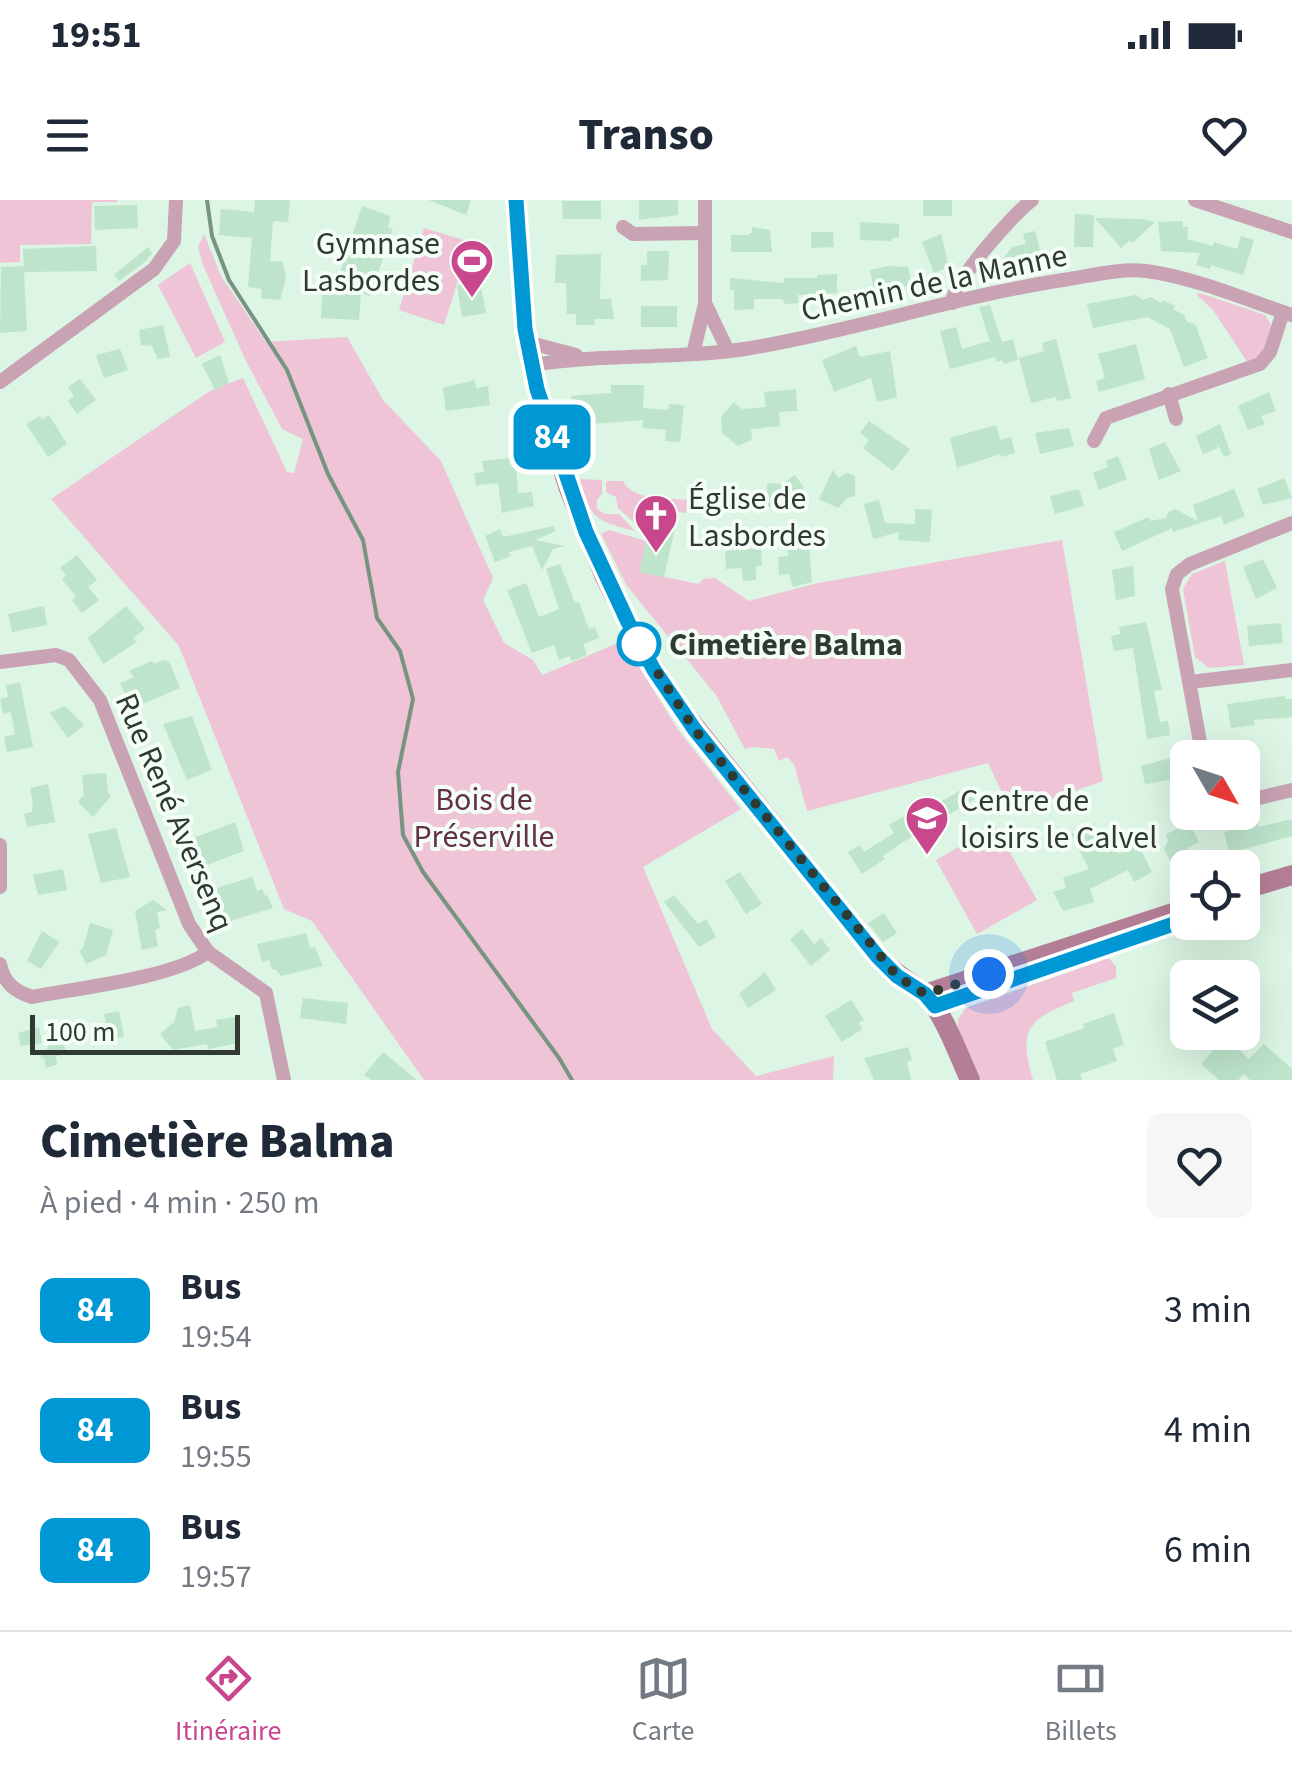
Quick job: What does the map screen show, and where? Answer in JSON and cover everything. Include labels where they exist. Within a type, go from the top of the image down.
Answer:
[{"type":"street","points":[[0,382],[154,269],[171,248],[176,234],[176,200]]},
{"type":"street","points":[[516,200],[532,365],[586,532],[654,670],[695,730],[878,957],[930,1000],[970,1080]]},
{"type":"street","points":[[693,354],[705,304],[705,200]]},
{"type":"street","points":[[952,303],[954,289],[1012,216],[1032,200]]},
{"type":"street","points":[[1195,200],[1292,232]]},
{"type":"street","points":[[623,227],[633,234],[705,233]]},
{"type":"street","points":[[975,265],[977,296]]},
{"type":"street","name":"Chemin de la Manne","points":[[532,365],[582,357],[728,351],[826,334],[977,296],[1111,273],[1146,271],[1287,313]]},
{"type":"street","points":[[705,304],[728,351]]},
{"type":"street","points":[[1094,441],[1106,418],[1260,364],[1270,352],[1287,313]]},
{"type":"street","name":"Chemin de la Manne","points":[[528,342],[582,357]]},
{"type":"street","points":[[1169,394],[1176,420]]},
{"type":"street","points":[[1200,740],[1172,589],[1177,574],[1190,564],[1292,524]]},
{"type":"street","name":"Rue René Aversenq","points":[[0,662],[56,654],[69,660],[100,700],[189,924],[208,952],[192,964],[32,997],[7,984],[0,964]]},
{"type":"street","points":[[1190,682],[1292,670]]},
{"type":"street","points":[[1260,798],[1292,790]]},
{"type":"street","points":[[0,846],[0,887]]},
{"type":"street","points":[[1260,885],[1292,875]]},
{"type":"street","points":[[1260,896],[1292,886]]},
{"type":"street","points":[[930,1000],[1170,914]]},
{"type":"street","points":[[930,1000],[1170,925]]},
{"type":"street","points":[[208,952],[266,993],[284,1080]]},
{"type":"green space","points":[[0,200],[117,202],[92,202],[91,244],[20,245],[20,262],[0,263]]},
{"type":"green space","points":[[424,228],[470,242],[444,325],[399,310]]},
{"type":"green space","name":"Bois de Préserville","points":[[204,234],[221,276],[266,342],[347,337],[383,400],[441,461],[493,578],[483,600],[504,643],[533,660],[542,675],[623,641],[679,731],[741,809],[643,867],[712,1029],[756,1076],[834,1056],[833,1080],[424,1080],[312,921],[284,909],[179,646],[51,499],[210,391],[243,378],[287,472],[294,473],[303,439],[282,429],[245,359],[203,265],[198,247]]},
{"type":"green space","points":[[190,263],[225,342],[196,358],[158,285]]},
{"type":"green space","points":[[1196,294],[1265,315],[1271,325],[1262,355],[1248,363],[1213,310]]},
{"type":"green space","points":[[578,479],[602,480],[597,509],[605,514],[619,514],[635,531],[597,516]]},
{"type":"green space","points":[[606,481],[623,481],[642,495],[688,500],[686,513],[647,507],[638,526],[618,508],[616,497],[606,492]]},
{"type":"green space","points":[[609,530],[646,541],[640,572],[699,584],[703,579],[715,578],[749,601],[818,583],[1062,540],[1103,781],[1012,813],[988,763],[807,811],[794,764],[787,757],[779,761],[774,749],[745,749],[716,695],[627,586],[601,534]]},
{"type":"green space","points":[[1225,561],[1244,665],[1209,668],[1195,657],[1183,589],[1192,574]]},
{"type":"green space","points":[[995,826],[1037,900],[977,934],[936,860]]},
{"type":"green space","points":[[1109,958],[1116,967],[1116,978],[1072,993],[1074,1001],[1046,1014],[1030,1029],[1026,1049],[1033,1080],[981,1080],[958,1027],[958,1019],[966,1008]]},
{"type":"building","points":[[255,200],[290,200],[288,222],[273,221],[270,261],[283,262],[286,278],[280,300],[261,298],[262,289],[248,287],[252,238],[219,235],[221,209],[254,212]]},
{"type":"building","points":[[429,200],[471,200],[466,215]]},
{"type":"building","points":[[639,200],[678,200],[678,215],[639,220]]},
{"type":"building","points":[[923,200],[952,200],[952,216],[923,216]]},
{"type":"building","points":[[562,201],[601,201],[601,219],[563,219]]},
{"type":"building","points":[[137,205],[138,228],[95,230],[94,206]]},
{"type":"building","points":[[362,206],[390,216],[388,228],[393,229],[370,296],[361,293],[359,320],[321,318],[323,285],[336,285]]},
{"type":"building","points":[[1075,214],[1094,215],[1093,247],[1074,247]]},
{"type":"building","points":[[1095,218],[1141,219],[1155,222],[1121,248]]},
{"type":"building","points":[[1183,221],[1183,227],[1188,227],[1187,239],[1213,246],[1214,242],[1237,249],[1241,236],[1254,240],[1243,275],[1211,265],[1210,269],[1196,265],[1200,253],[1161,251],[1158,222]]},
{"type":"building","points":[[860,222],[899,224],[899,238],[860,240]]},
{"type":"building","points":[[752,227],[770,230],[772,252],[731,252],[731,235],[748,235]]},
{"type":"building","points":[[1035,231],[1041,253],[999,264],[1012,247],[1026,244],[1023,234]]},
{"type":"building","points":[[811,232],[833,232],[834,247],[811,248]]},
{"type":"building","points":[[941,234],[949,267],[934,273],[922,242]]},
{"type":"building","points":[[96,246],[97,271],[24,272],[27,331],[0,333],[1,267],[24,266],[23,249]]},
{"type":"building","points":[[148,247],[152,253],[146,261],[119,281],[114,275]]},
{"type":"building","points":[[647,251],[669,251],[668,280],[641,281],[641,265],[647,265]]},
{"type":"building","points":[[601,254],[600,299],[611,299],[614,319],[594,319],[595,325],[576,325],[576,314],[567,314],[566,283],[555,283],[556,255]]},
{"type":"building","points":[[908,267],[912,285],[875,295],[870,270]]},
{"type":"building","points":[[837,274],[837,293],[798,295],[798,303],[754,299],[754,309],[734,310],[730,278],[784,283],[784,278]]},
{"type":"building","name":"Gymnase Lasbordes","points":[[480,282],[486,313],[462,317],[457,286]]},
{"type":"building","points":[[1136,295],[1175,306],[1173,309],[1184,315],[1187,322],[1195,324],[1208,358],[1184,367],[1170,329],[1147,317],[1093,328],[1087,304]]},
{"type":"building","points":[[990,305],[1002,342],[1013,339],[1018,360],[1004,364],[1002,360],[996,362],[995,357],[950,369],[940,331],[956,327],[962,349],[990,341],[979,307]]},
{"type":"building","points":[[641,306],[677,306],[677,327],[641,327]]},
{"type":"building","points":[[163,325],[170,357],[158,359],[152,346],[141,345],[139,330]]},
{"type":"building","points":[[1056,339],[1071,398],[1031,403],[1019,358],[1044,351],[1042,343]]},
{"type":"building","points":[[1136,344],[1145,379],[1099,392],[1096,381],[1105,378],[1098,354]]},
{"type":"building","points":[[856,346],[860,357],[890,351],[897,397],[877,402],[871,378],[834,392],[822,360]]},
{"type":"building","points":[[120,349],[128,370],[104,378],[96,355]]},
{"type":"building","points":[[220,355],[229,383],[215,390],[202,364]]},
{"type":"building","points":[[80,379],[96,400],[77,414],[68,401],[74,396],[68,387]]},
{"type":"building","points":[[475,380],[476,388],[488,386],[490,405],[446,411],[443,388]]},
{"type":"building","points":[[611,385],[644,385],[643,408],[668,410],[669,404],[684,405],[680,442],[665,441],[666,430],[643,428],[643,420],[577,425],[571,396],[611,393]]},
{"type":"building","points":[[796,389],[797,411],[779,412],[780,426],[751,429],[752,440],[738,446],[722,433],[721,417],[734,402],[742,409],[766,407],[764,392]]},
{"type":"building","points":[[1269,392],[1276,411],[1261,416],[1265,424],[1248,430],[1238,406]]},
{"type":"building","points":[[49,415],[67,444],[48,457],[26,424]]},
{"type":"building","points":[[869,421],[910,449],[893,471],[863,448],[869,440],[860,433]]},
{"type":"building","points":[[1220,424],[1231,454],[1224,457],[1216,441],[1218,448],[1203,454],[1196,436]]},
{"type":"building","points":[[996,425],[1000,440],[1011,437],[1015,453],[957,468],[950,438]]},
{"type":"building","points":[[1069,428],[1074,446],[1040,454],[1035,433]]},
{"type":"building","points":[[1165,442],[1181,471],[1159,480],[1149,449]]},
{"type":"building","points":[[1118,456],[1127,479],[1099,490],[1093,473],[1108,467],[1106,461]]},
{"type":"building","points":[[510,458],[511,465],[516,464],[518,493],[532,492],[534,506],[502,513],[498,483],[476,485],[474,473],[484,472],[482,461]]},
{"type":"building","points":[[833,470],[838,478],[847,473],[855,476],[855,496],[838,508],[819,499]]},
{"type":"building","points":[[795,475],[804,488],[785,501],[785,506],[768,507],[767,483],[782,484]]},
{"type":"building","points":[[1284,478],[1292,498],[1263,505],[1257,489]]},
{"type":"building","points":[[1079,489],[1084,506],[1055,514],[1050,496]]},
{"type":"building","points":[[1234,489],[1245,516],[1224,525],[1221,516],[1173,532],[1172,528],[1122,551],[1114,532],[1149,517],[1150,521],[1166,518],[1175,509],[1198,521],[1193,505]]},
{"type":"building","points":[[879,500],[885,523],[915,524],[915,509],[932,510],[930,542],[898,540],[899,532],[873,539],[864,504]]},
{"type":"building","name":"Église de Lasbordes","points":[[653,513],[677,519],[664,577],[639,572]]},
{"type":"building","points":[[554,526],[556,531],[535,540],[565,546],[553,549],[542,570],[532,546],[509,552],[511,556],[495,562],[485,536],[500,529],[503,537]]},
{"type":"building","points":[[809,545],[812,582],[793,587],[789,574],[779,575],[778,557],[788,556],[787,547]]},
{"type":"building","points":[[761,548],[762,566],[756,566],[756,580],[743,581],[742,568],[726,569],[725,551]]},
{"type":"building","points":[[77,555],[97,580],[88,587],[99,600],[82,613],[72,600],[76,597],[62,579],[66,575],[60,568]]},
{"type":"building","points":[[1263,559],[1277,588],[1256,599],[1243,567]]},
{"type":"building","points":[[560,564],[575,603],[579,602],[589,629],[595,627],[599,638],[583,644],[587,655],[572,661],[569,656],[559,660],[554,645],[532,653],[507,590],[526,583],[539,617],[559,609],[546,569]]},
{"type":"building","points":[[1133,566],[1135,596],[1116,600],[1112,570]]},
{"type":"building","points":[[44,606],[47,625],[12,632],[8,614]]},
{"type":"building","points":[[126,606],[145,629],[133,638],[137,642],[103,664],[88,638]]},
{"type":"building","points":[[1146,622],[1162,690],[1154,691],[1160,722],[1168,721],[1170,735],[1147,739],[1133,648],[1114,651],[1111,636],[1121,634],[1119,627]]},
{"type":"building","points":[[1281,623],[1283,643],[1249,646],[1247,626]]},
{"type":"building","points":[[169,661],[180,688],[131,709],[120,683],[134,677],[129,671]]},
{"type":"building","points":[[20,683],[33,747],[7,752],[4,737],[15,734],[11,712],[3,714],[0,699],[8,697],[6,685]]},
{"type":"building","points":[[1285,696],[1292,699],[1292,717],[1254,720],[1255,725],[1231,728],[1227,704]]},
{"type":"building","points":[[65,706],[84,725],[68,738],[50,713]]},
{"type":"building","points":[[192,716],[212,770],[187,780],[163,724]]},
{"type":"building","points":[[1170,758],[1170,780],[1145,784],[1141,766]]},
{"type":"building","points":[[106,773],[111,796],[93,817],[78,802],[84,795],[82,775]]},
{"type":"building","points":[[48,784],[55,822],[27,827],[24,814],[32,812],[33,805],[30,788]]},
{"type":"building","points":[[968,786],[975,799],[900,844],[862,874],[848,852],[860,845],[864,852],[894,833],[889,825],[920,807],[923,812]]},
{"type":"building","points":[[1292,819],[1292,836],[1228,850],[1224,832],[1260,830],[1260,827]]},
{"type":"building","points":[[235,822],[244,851],[194,870],[183,842]]},
{"type":"building","points":[[1094,823],[1103,843],[1112,840],[1119,854],[1138,844],[1152,872],[1134,882],[1128,870],[1090,889],[1094,902],[1063,911],[1053,892],[1066,888],[1063,878],[1089,869],[1071,834]]},
{"type":"building","points":[[116,828],[130,877],[101,883],[88,834]]},
{"type":"building","points":[[1175,830],[1193,830],[1199,842],[1188,850],[1170,850],[1170,860],[1164,849],[1168,840],[1165,835]]},
{"type":"building","points":[[63,869],[67,890],[38,895],[33,875]]},
{"type":"building","points":[[740,872],[762,904],[746,914],[725,881]]},
{"type":"building","points":[[252,877],[257,891],[262,889],[273,908],[227,922],[224,916],[214,919],[204,892]]},
{"type":"building","points":[[674,895],[698,924],[706,919],[716,937],[699,947],[664,902]]},
{"type":"building","points":[[153,900],[167,910],[157,912],[158,946],[142,950],[135,911]]},
{"type":"building","points":[[884,913],[897,933],[883,942],[868,923]]},
{"type":"building","points":[[90,923],[113,930],[106,955],[86,964],[79,950]]},
{"type":"building","points":[[802,929],[814,944],[821,938],[830,950],[811,966],[790,939]]},
{"type":"building","points":[[42,931],[59,942],[41,969],[27,961]]},
{"type":"building","points":[[306,933],[310,948],[315,947],[323,966],[281,976],[269,960],[262,962],[257,944]]},
{"type":"building","points":[[765,972],[776,990],[748,1008],[739,994]]},
{"type":"building","points":[[303,998],[348,1003],[346,1024],[300,1018]]},
{"type":"building","points":[[851,1000],[864,1020],[859,1023],[862,1029],[842,1042],[825,1016]]},
{"type":"building","points":[[190,1005],[195,1031],[218,1027],[216,1020],[235,1017],[239,1043],[173,1050],[160,1034],[174,1022],[178,1008]]},
{"type":"building","points":[[119,1011],[124,1037],[94,1043],[91,1029],[106,1024],[104,1014]]},
{"type":"building","points":[[1114,1013],[1124,1045],[1113,1049],[1117,1061],[1080,1074],[1082,1080],[1057,1080],[1045,1042]]},
{"type":"building","points":[[39,1027],[42,1043],[21,1046],[18,1033]]},
{"type":"building","points":[[61,1028],[66,1054],[56,1056],[57,1064],[46,1068],[44,1058],[40,1059]]},
{"type":"building","points":[[1264,1044],[1292,1069],[1292,1080],[1250,1080],[1244,1074],[1238,1080],[1219,1080],[1201,1064],[1213,1050],[1239,1050],[1249,1059]]},
{"type":"building","points":[[908,1047],[911,1080],[874,1080],[864,1058]]},
{"type":"building","points":[[383,1052],[417,1080],[371,1080],[364,1075]]},
{"type":"waterway","points":[[207,200],[212,236],[229,280],[287,370],[328,474],[363,540],[377,618],[400,651],[413,699],[398,772],[403,835],[423,872],[572,1080]]},
{"type":"bus line","name":"84","points":[[516,200],[525,329],[537,389],[569,489],[604,575],[639,644],[676,704],[878,957],[935,1006],[1170,925]]},
{"type":"place","name":"Gymnase Lasbordes","points":[[472,299]]},
{"type":"place","name":"Église de Lasbordes","points":[[656,554]]},
{"type":"place","name":"Cimetière Balma","points":[[639,644]]},
{"type":"place","name":"Centre de loisirs le Calvel","points":[[927,856]]},
{"type":"route","points":[[639,644],[695,730],[897,976],[925,994],[989,974]]}]
